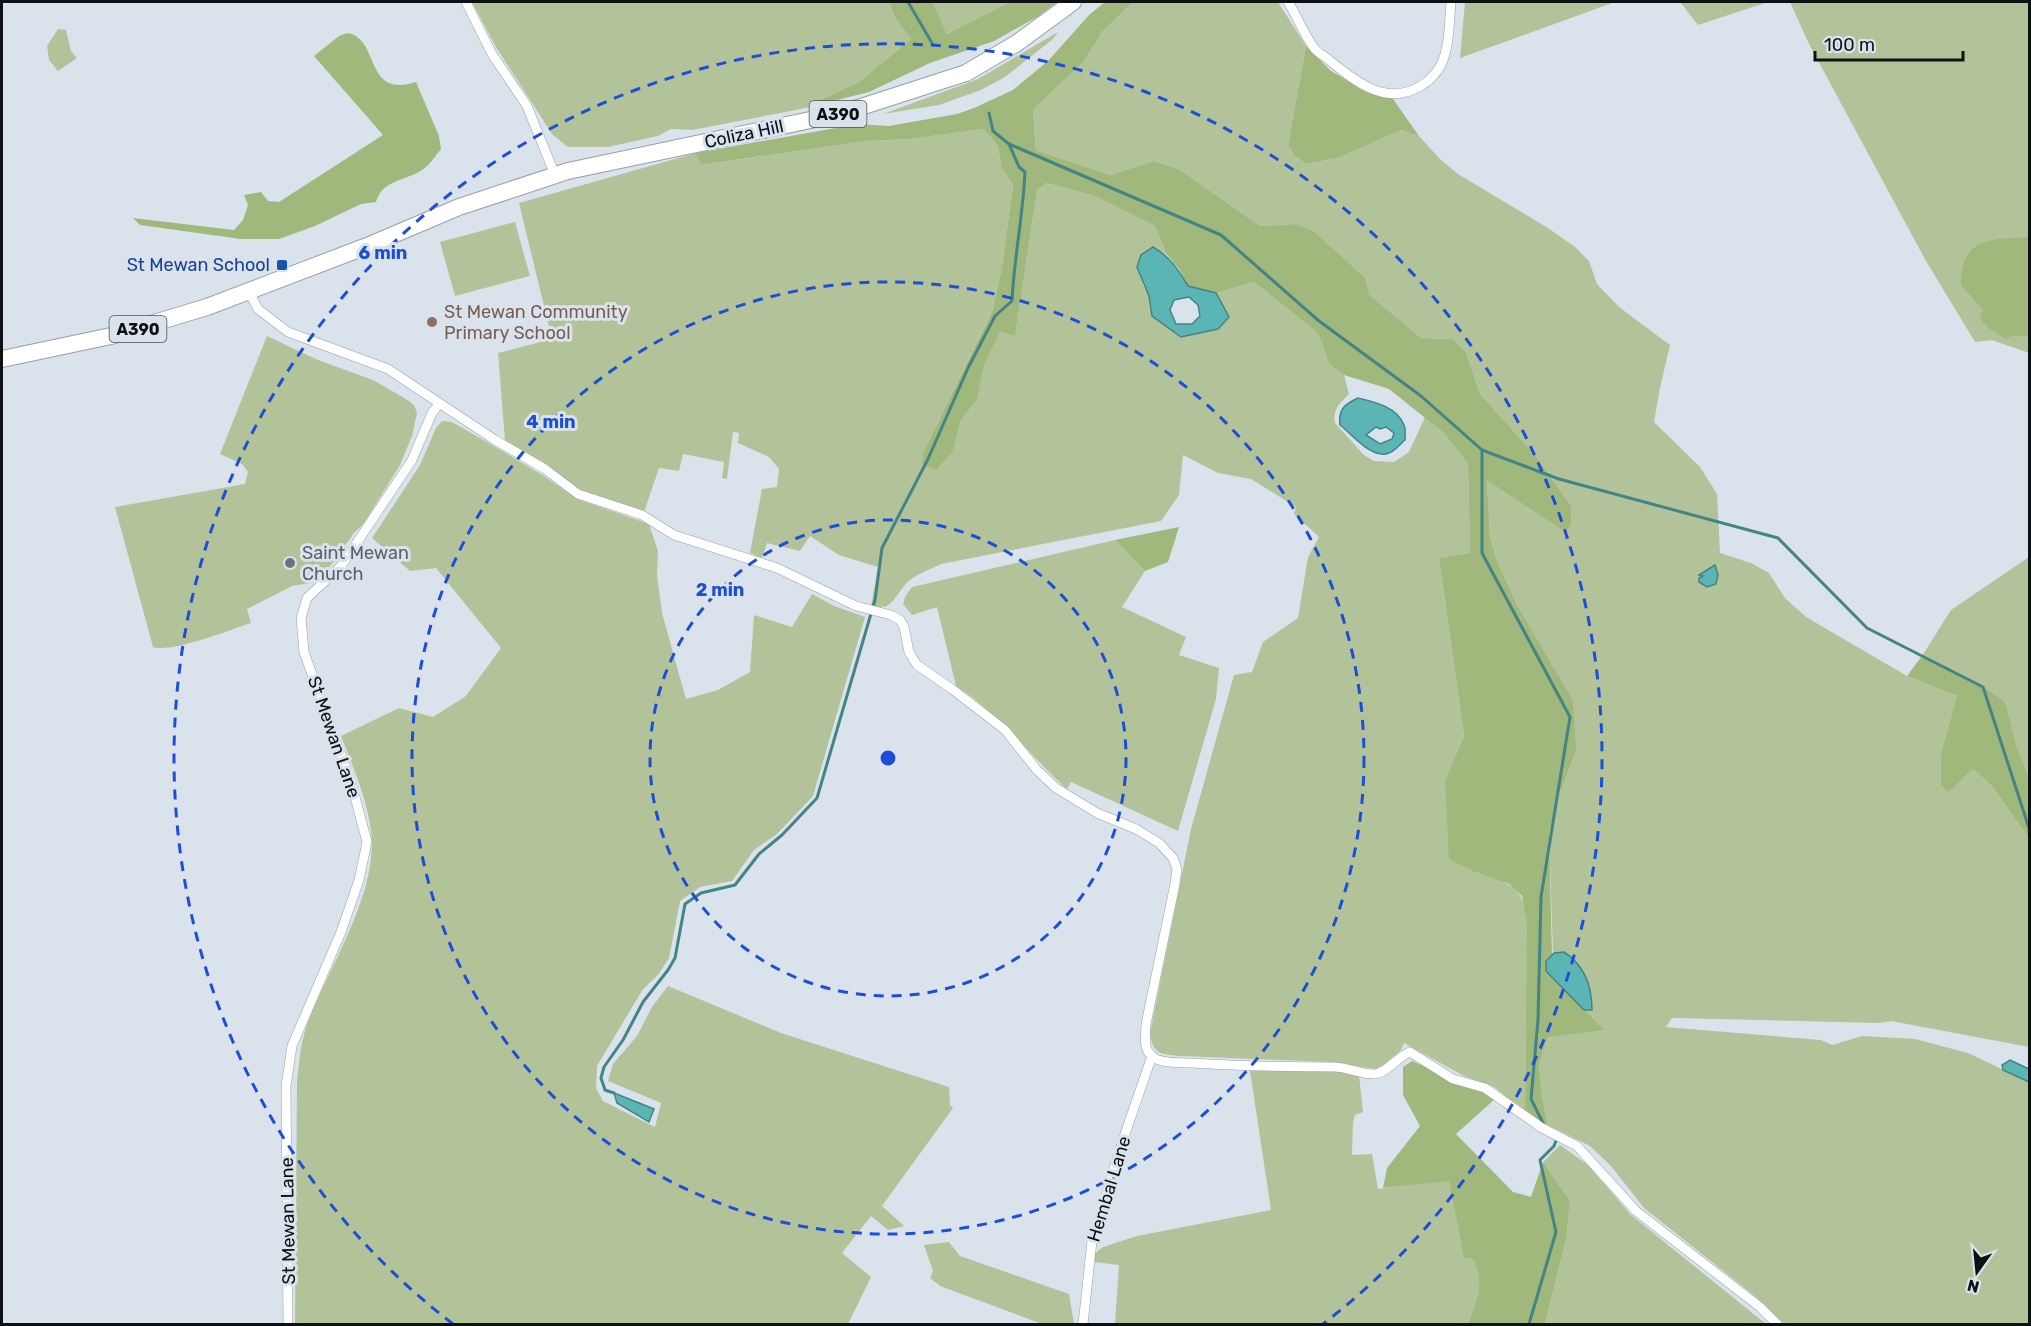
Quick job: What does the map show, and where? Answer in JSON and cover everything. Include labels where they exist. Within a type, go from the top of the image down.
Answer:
[{"type":"highway","name":"Coliza Hill","points":[[555,176],[658,151],[839,114],[966,73],[1017,43],[1073,2]]},
{"type":"highway","name":"A390","points":[[2,359],[111,336],[166,321],[249,292],[459,207],[555,176]]},
{"type":"street","points":[[466,2],[492,54],[527,106],[555,176]]},
{"type":"street","points":[[1288,2],[1304,33],[1318,52],[1367,88],[1395,95],[1418,87],[1434,75],[1440,66],[1447,46],[1451,2]]},
{"type":"street","points":[[249,292],[258,309],[288,332],[388,369],[495,440],[545,469],[578,494],[642,515],[674,535],[777,568],[865,609],[891,615],[900,620],[904,627],[909,652],[917,665],[1005,730],[1037,770],[1056,788],[1097,813],[1136,829],[1159,843],[1173,858],[1177,869],[1175,884],[1146,1024],[1146,1047],[1152,1056],[1163,1061],[1213,1064],[1343,1066],[1369,1074],[1377,1074],[1384,1071],[1402,1055],[1410,1052],[1453,1079],[1485,1088],[1552,1134],[1577,1146],[1636,1211],[1760,1307],[1777,1324]]},
{"type":"street","name":"St Mewan Lane","points":[[288,1324],[286,1086],[292,1046],[341,932],[359,880],[367,842],[351,782],[304,652],[301,618],[307,598],[342,565],[412,460],[432,412],[439,404]]},
{"type":"street","name":"Hembal Lane","points":[[1083,1324],[1092,1241],[1098,1233],[1112,1173],[1152,1056]]},
{"type":"green space","points":[[472,2],[889,2],[895,18],[911,39],[859,82],[801,109],[692,130],[671,129],[658,136],[608,147],[568,147],[552,134],[496,47]]},
{"type":"green space","points":[[889,2],[933,2],[947,34],[1010,2],[1057,2],[1037,17],[994,41],[930,63],[869,92],[801,109],[859,82],[911,39],[895,18]]},
{"type":"green space","points":[[933,2],[1010,2],[947,34]]},
{"type":"green space","points":[[1105,2],[1133,2],[1103,31],[1083,62],[1033,110],[1036,150],[1110,175],[1155,161],[1179,169],[1260,226],[1295,224],[1313,231],[1365,278],[1369,295],[1421,338],[1453,339],[1466,352],[1480,394],[1535,455],[1571,506],[1571,525],[1565,532],[1487,480],[1490,537],[1497,561],[1518,607],[1573,701],[1576,750],[1558,797],[1549,833],[1552,955],[1546,959],[1546,971],[1604,1030],[1548,1037],[1539,1065],[1548,1125],[1525,1112],[1527,922],[1522,896],[1509,884],[1475,872],[1449,859],[1445,780],[1464,736],[1439,558],[1470,553],[1468,464],[1444,433],[1389,389],[1344,375],[1329,364],[1318,333],[1254,282],[1216,293],[1188,286],[1179,269],[1167,255],[1155,226],[1095,196],[1046,183],[1037,191],[1015,336],[1000,332],[985,363],[977,400],[961,420],[953,451],[936,470],[922,464],[924,451],[992,311],[1002,267],[1013,184],[1001,167],[998,146],[984,129],[909,139],[866,141],[701,165],[696,153],[858,124],[889,126],[957,114],[974,108],[1013,90],[1048,61],[1089,15]]},
{"type":"green space","points":[[1133,2],[1278,2],[1306,46],[1288,143],[1294,155],[1306,164],[1338,158],[1401,130],[1419,136],[1440,159],[1458,174],[1548,228],[1575,247],[1589,261],[1597,284],[1619,307],[1670,345],[1654,422],[1700,467],[1717,494],[1720,553],[1751,563],[1769,573],[1785,598],[1806,617],[1907,676],[1957,696],[1941,753],[1949,792],[1973,769],[1992,786],[2029,838],[2029,1047],[1891,1021],[1879,1023],[1672,1018],[1666,1027],[1821,1040],[1832,1045],[1862,1036],[1915,1039],[1968,1053],[2029,1082],[2029,1324],[1784,1324],[1756,1297],[1644,1208],[1611,1166],[1590,1146],[1548,1125],[1539,1065],[1548,1037],[1526,1032],[1525,1112],[1494,1087],[1464,1076],[1404,1043],[1401,1050],[1379,1069],[1331,1062],[1181,1056],[1164,1054],[1156,1050],[1150,1033],[1191,829],[1234,675],[1252,672],[1263,642],[1298,618],[1308,557],[1319,537],[1294,514],[1296,507],[1251,479],[1218,473],[1183,455],[1179,495],[1161,521],[941,564],[910,580],[888,605],[882,606],[881,611],[871,606],[878,567],[839,555],[810,536],[800,551],[767,543],[762,558],[750,553],[762,489],[777,487],[779,469],[769,457],[738,443],[739,433],[733,432],[727,479],[722,478],[724,462],[683,454],[679,471],[659,468],[644,512],[578,491],[505,441],[498,353],[552,339],[519,203],[696,153],[702,165],[866,141],[909,139],[984,129],[998,146],[1001,167],[1013,183],[1002,267],[992,310],[924,451],[953,451],[961,420],[977,400],[985,363],[1000,332],[1015,336],[1037,191],[1046,183],[1095,196],[1155,226],[1167,255],[1153,247],[1143,285],[1149,296],[1152,316],[1181,337],[1228,317],[1216,293],[1254,282],[1318,333],[1329,364],[1344,375],[1349,394],[1336,410],[1335,423],[1364,455],[1374,461],[1394,462],[1409,452],[1425,417],[1444,433],[1468,464],[1470,553],[1439,558],[1464,736],[1445,780],[1475,872],[1503,882],[1521,897],[1526,915],[1527,954],[1546,959],[1553,954],[1549,833],[1558,797],[1518,607],[1497,561],[1490,537],[1487,479],[1565,532],[1571,506],[1535,455],[1480,394],[1466,352],[1453,339],[1421,338],[1368,295],[1295,224],[1260,226],[1179,169],[1156,161],[1110,175],[1036,150],[1033,110],[1083,62],[1103,31]]},
{"type":"green space","points":[[1465,2],[1615,2],[1460,58]]},
{"type":"green space","points":[[1680,2],[1768,2],[1698,25]]},
{"type":"green space","points":[[1790,2],[2029,2],[2029,353],[1992,340],[1975,342],[1926,261],[1809,44]]},
{"type":"green space","points":[[58,29],[66,30],[71,51],[77,58],[58,71],[49,60],[47,46]]},
{"type":"green space","points":[[1058,32],[1053,39],[1005,77],[981,90],[939,105],[883,114],[978,79]]},
{"type":"green space","points":[[347,33],[358,37],[365,45],[374,66],[388,82],[399,85],[416,82],[439,136],[441,149],[425,168],[383,189],[376,202],[361,204],[315,226],[279,239],[241,239],[140,225],[133,218],[234,230],[243,220],[248,205],[244,195],[261,192],[268,201],[279,202],[383,135],[314,56],[339,36]]},
{"type":"green space","points":[[1306,46],[1331,71],[1362,89],[1393,99],[1419,136],[1401,130],[1338,158],[1306,164],[1294,155],[1288,144]]},
{"type":"green space","points":[[515,222],[530,276],[455,296],[440,242]]},
{"type":"green space","points":[[2029,237],[2029,336],[2012,336],[2005,339],[1986,326],[1980,318],[1983,310],[1961,285],[1962,269],[1972,249],[1981,244],[1991,240]]},
{"type":"green space","points":[[267,336],[318,360],[373,380],[406,399],[414,405],[417,413],[412,436],[400,465],[364,523],[316,582],[292,586],[247,609],[251,623],[187,644],[153,647],[115,507],[245,484],[248,472],[242,464],[220,454]]},
{"type":"green space","points":[[442,421],[452,422],[499,449],[577,499],[649,524],[658,551],[657,575],[662,613],[686,699],[718,690],[750,672],[754,615],[792,627],[812,594],[834,606],[865,617],[813,796],[777,834],[754,850],[732,881],[700,887],[680,901],[669,958],[658,975],[643,989],[597,1066],[596,1088],[603,1101],[655,1127],[661,1103],[608,1081],[613,1064],[637,1036],[652,1007],[668,986],[781,1033],[949,1087],[950,1105],[953,1108],[882,1206],[904,1226],[888,1230],[871,1216],[842,1253],[871,1277],[848,1324],[295,1324],[297,1082],[301,1048],[306,1028],[359,906],[367,881],[371,855],[371,831],[366,807],[341,736],[399,708],[433,717],[466,696],[501,648],[436,568],[410,571],[372,538],[420,465],[436,428]]},
{"type":"green space","points":[[1179,527],[1168,562],[1145,571],[1115,540]]},
{"type":"green space","points":[[1115,540],[1145,571],[1122,607],[1186,637],[1179,655],[1219,668],[1216,699],[1178,831],[1071,782],[1067,789],[1000,721],[956,686],[937,607],[912,615],[903,604],[912,587]]},
{"type":"green space","points":[[2029,557],[2029,778],[2016,744],[1983,687],[1922,656],[1951,610]]},
{"type":"green space","points":[[1922,656],[1983,687],[2005,702],[2016,744],[2029,778],[2029,838],[1992,786],[1973,769],[1949,792],[1941,785],[1941,753],[1957,696],[1907,676]]},
{"type":"green space","points":[[1412,1061],[1496,1098],[1456,1134],[1513,1192],[1531,1197],[1543,1162],[1570,1201],[1566,1240],[1545,1324],[1468,1324],[1478,1291],[1479,1274],[1472,1258],[1464,1259],[1449,1181],[1383,1188],[1387,1168],[1420,1126],[1403,1095],[1403,1067]]},
{"type":"green space","points":[[1336,1070],[1359,1075],[1363,1112],[1355,1115],[1353,1122],[1352,1155],[1372,1154],[1378,1189],[1449,1180],[1464,1259],[1473,1258],[1479,1274],[1478,1291],[1468,1324],[1115,1324],[1119,1265],[1094,1262],[1094,1254],[1103,1247],[1137,1236],[1271,1210],[1250,1071]]},
{"type":"green space","points":[[1560,1145],[1588,1165],[1631,1215],[1766,1324],[1545,1324],[1566,1240],[1570,1201],[1543,1162]]},
{"type":"green space","points":[[949,1242],[960,1256],[1069,1294],[1074,1324],[1042,1324],[940,1286],[930,1278],[933,1271],[924,1245]]},
{"type":"water","points":[[1153,247],[1159,251],[1173,264],[1188,286],[1216,293],[1229,317],[1218,329],[1181,337],[1152,316],[1149,296],[1137,267],[1141,255]],"holes":[[[1189,297],[1198,305],[1200,316],[1192,324],[1176,324],[1170,310],[1174,300]]]},
{"type":"water","points":[[1358,398],[1385,406],[1401,419],[1405,427],[1405,440],[1391,452],[1383,454],[1369,450],[1340,425],[1341,411]],"holes":[[[1376,427],[1380,429],[1386,427],[1394,433],[1392,439],[1380,444],[1366,435]]]},
{"type":"water","points":[[1715,565],[1718,575],[1716,584],[1707,587],[1699,582],[1699,578],[1703,576],[1699,575]]},
{"type":"water","points":[[1564,952],[1577,963],[1586,977],[1592,1010],[1584,1010],[1546,971],[1546,961],[1554,953]]},
{"type":"water","points":[[2010,1060],[2029,1069],[2029,1082],[2003,1070],[2002,1065]]},
{"type":"water","points":[[614,1093],[654,1109],[649,1122],[617,1103]]},
{"type":"waterway","points":[[908,2],[932,43]]},
{"type":"waterway","points":[[614,1093],[605,1090],[601,1078],[604,1067],[623,1040],[643,1002],[675,958],[685,904],[701,893],[735,885],[759,854],[782,835],[817,798],[875,600],[882,548],[928,459],[968,368],[995,316],[1012,301],[1025,172],[1019,167],[1009,144],[993,131],[989,113]]},
{"type":"waterway","points":[[1009,144],[1221,235],[1319,321],[1421,396],[1482,450],[1482,553],[1570,717],[1541,897],[1538,1020],[1531,1099],[1544,1125]]},
{"type":"waterway","points":[[1482,450],[1559,479],[1778,538],[1867,628],[1983,687],[2030,831]]},
{"type":"waterway","points":[[1529,1324],[1556,1232],[1540,1160],[1554,1146],[1557,1138]]},
{"type":"place","name":"St Mewan School","points":[[282,265]]},
{"type":"place","name":"St Mewan Community Primary School","points":[[432,322]]},
{"type":"place","name":"Saint Mewan Church","points":[[290,563]]}]
